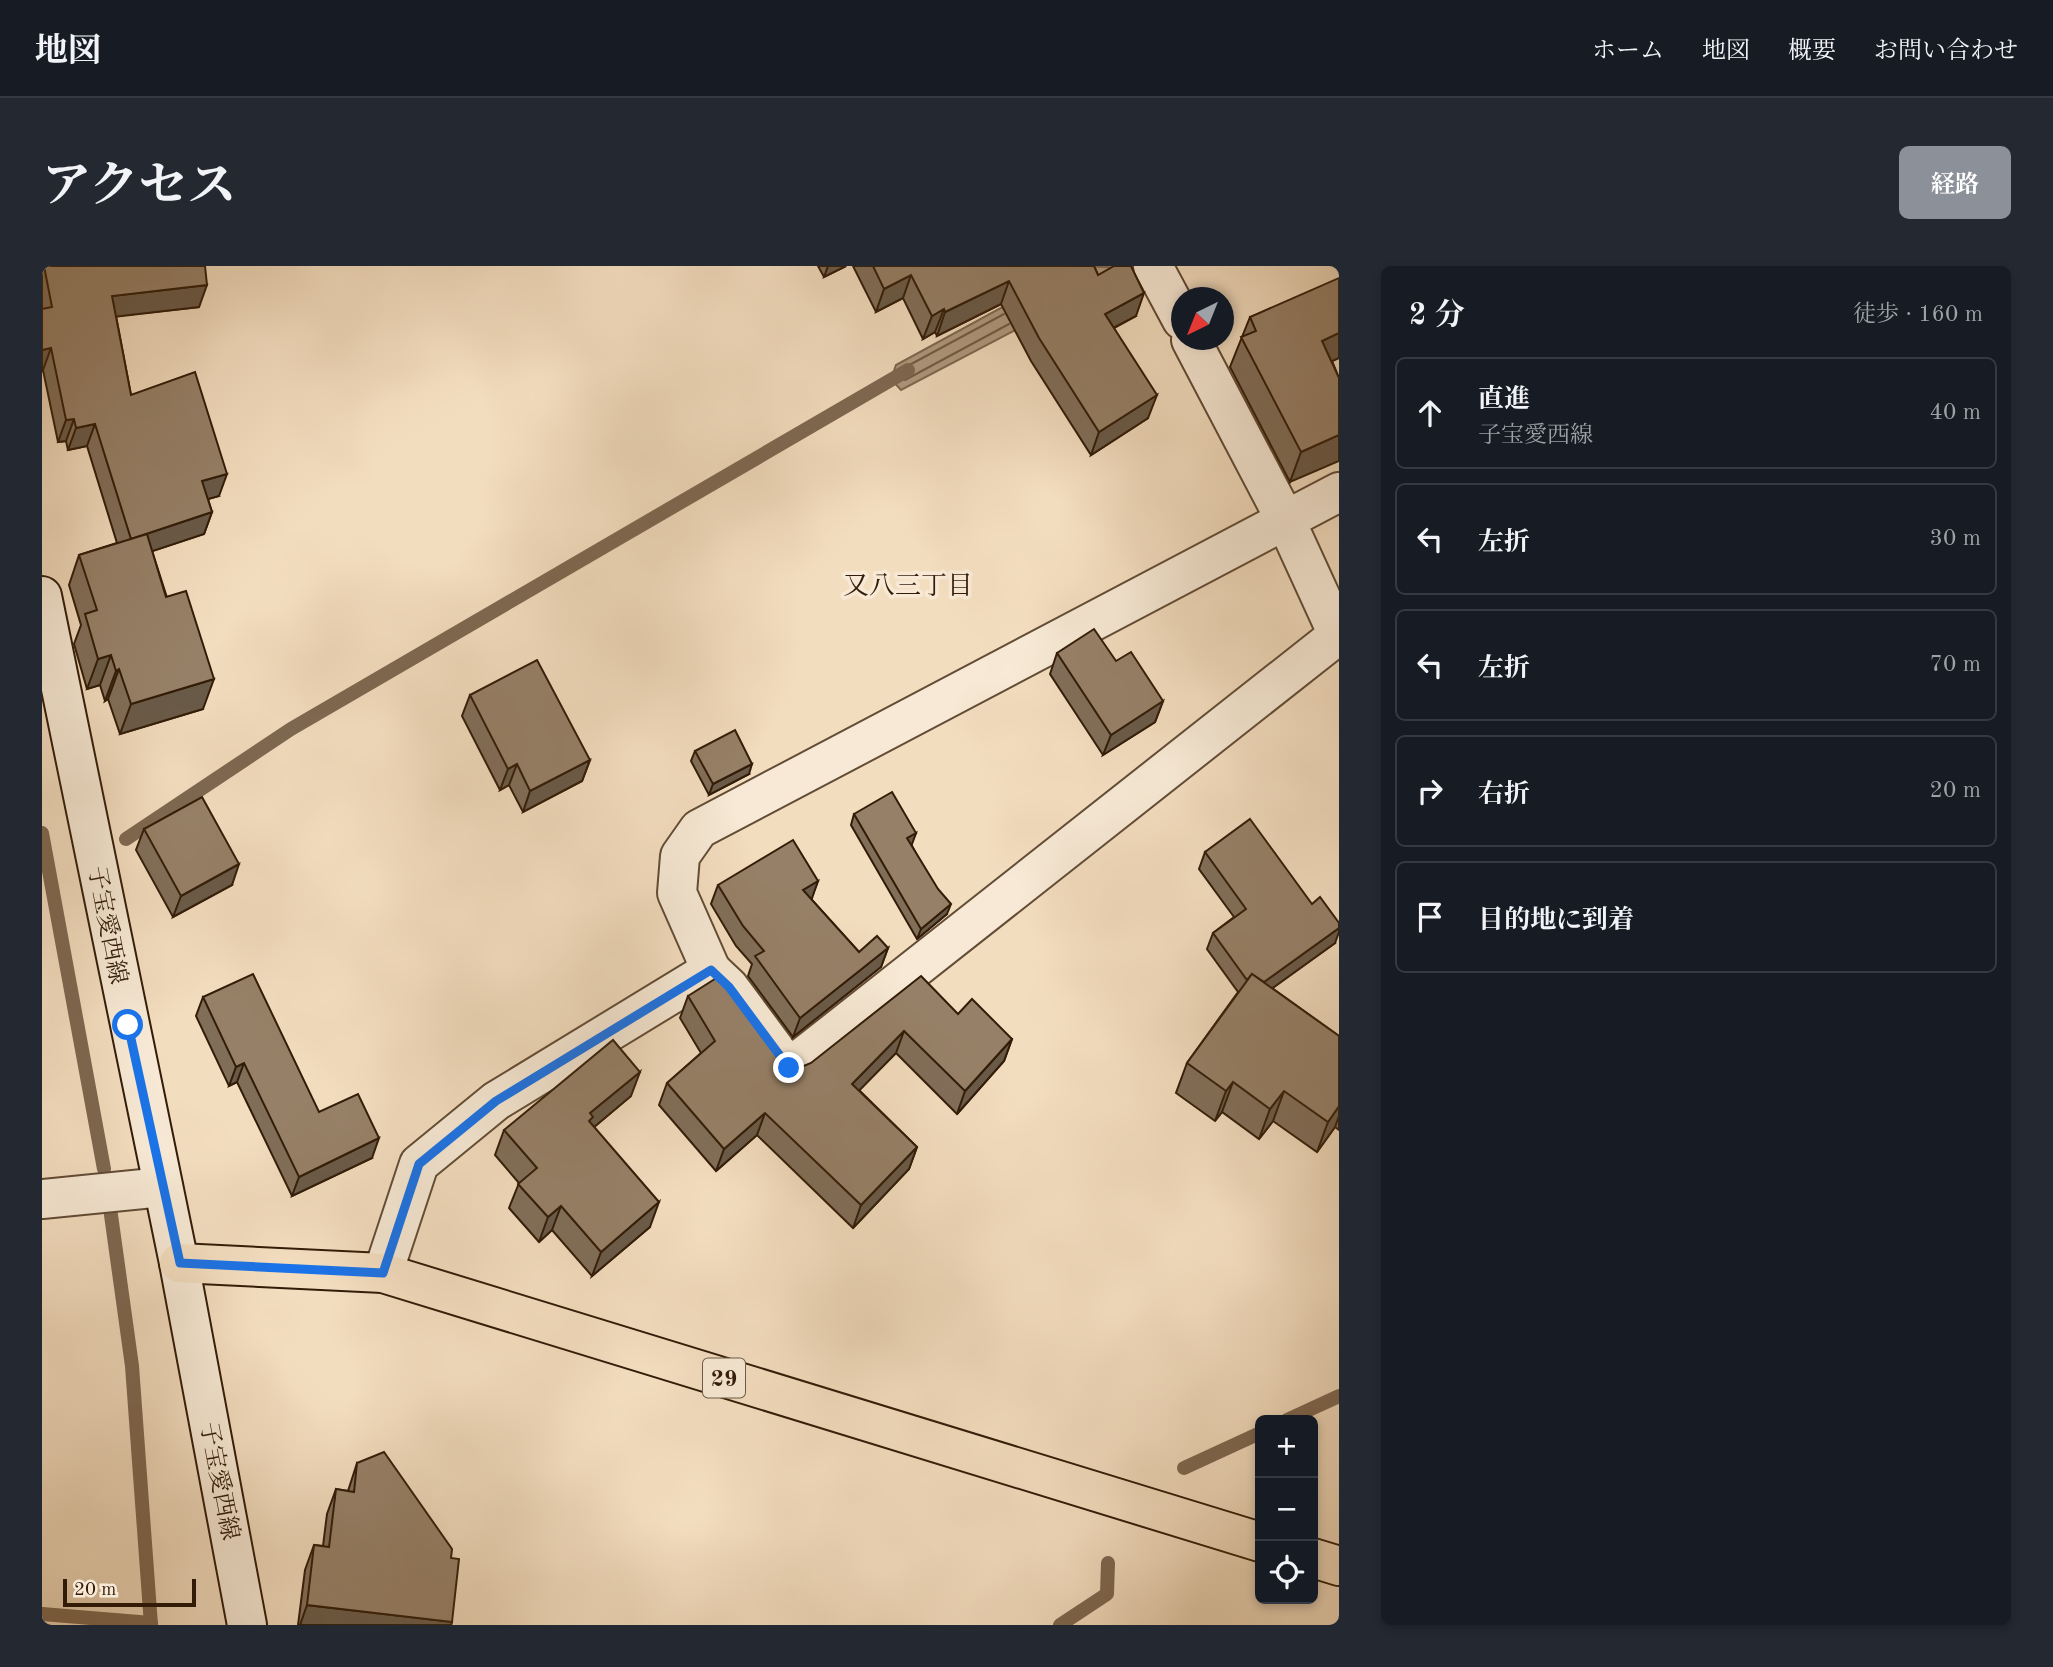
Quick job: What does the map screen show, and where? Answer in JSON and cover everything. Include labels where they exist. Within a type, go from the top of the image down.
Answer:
[{"type":"main road","name":"29","points":[[180,1263],[383,1273],[1257,1541]]},
{"type":"main road","points":[[1318,1560],[1339,1566]]},
{"type":"street","points":[[1153,266],[1171,301]]},
{"type":"street","points":[[1197,350],[1285,519],[1338,636],[789,1068],[729,987],[711,970],[677,893],[680,856],[699,828],[1285,519],[1339,492]]},
{"type":"street","name":"子宝愛西線","points":[[42,596],[180,1263],[247,1625]]},
{"type":"street","points":[[383,1273],[419,1164],[496,1101],[711,970]]},
{"type":"street","points":[[42,1199],[163,1187]]},
{"type":"water","points":[[1078,266],[1134,268],[901,390],[891,379],[896,365]]},
{"type":"building","points":[[44,266],[205,266],[207,285],[112,296],[131,395],[195,372],[227,474],[202,481],[212,512],[131,539],[95,424],[76,428],[74,419],[66,420],[51,348],[42,350],[42,309],[52,307]]},
{"type":"building","points":[[873,266],[1094,266],[1098,275],[1114,266],[1131,266],[1144,293],[1105,314],[1157,395],[1099,432],[1039,338],[1009,281],[932,316],[911,275],[884,289]]},
{"type":"building","points":[[1339,278],[1339,333],[1322,341],[1339,378],[1339,435],[1301,452],[1241,337],[1256,331],[1250,317]]},
{"type":"building","points":[[147,534],[166,597],[186,591],[214,679],[131,704],[119,669],[116,671],[111,655],[98,659],[85,614],[97,610],[79,555]]},
{"type":"building","points":[[1094,629],[1116,661],[1131,652],[1163,701],[1111,735],[1057,653]]},
{"type":"building","points":[[537,660],[590,760],[530,791],[517,764],[508,769],[470,695]]},
{"type":"building","points":[[735,730],[752,764],[713,784],[695,751]]},
{"type":"building","points":[[892,792],[916,833],[907,838],[938,889],[951,904],[921,929],[854,814]]},
{"type":"building","points":[[202,797],[239,864],[181,896],[144,829]]},
{"type":"building","points":[[1250,819],[1312,904],[1320,897],[1339,923],[1339,928],[1264,982],[1252,974],[1247,980],[1213,933],[1246,909],[1205,852]]},
{"type":"building","points":[[793,840],[818,881],[803,890],[859,952],[877,936],[888,948],[800,1018],[755,956],[764,951],[743,926],[718,885]]},
{"type":"building","points":[[253,974],[319,1112],[358,1094],[379,1138],[299,1177],[244,1063],[236,1067],[203,997]]},
{"type":"building","points":[[1252,974],[1339,1036],[1339,1106],[1328,1122],[1284,1091],[1270,1109],[1233,1082],[1226,1091],[1187,1063]]},
{"type":"building","points":[[921,976],[958,1014],[972,999],[1012,1039],[965,1091],[904,1031],[852,1084],[917,1147],[861,1205],[765,1113],[724,1149],[667,1083],[715,1041],[688,996],[718,977],[779,1059],[788,1066],[799,1068],[811,1063]]},
{"type":"building","points":[[613,1040],[640,1072],[590,1113],[593,1117],[589,1121],[659,1202],[601,1252],[561,1206],[548,1217],[518,1184],[537,1168],[504,1130]]},
{"type":"building","points":[[384,1452],[452,1549],[451,1558],[459,1559],[452,1622],[307,1605],[314,1545],[329,1547],[336,1489],[354,1492],[357,1463]]},
{"type":"waterway","points":[[126,839],[291,729],[908,370]]},
{"type":"waterway","points":[[42,833],[104,1169]]},
{"type":"waterway","points":[[111,1215],[132,1366],[151,1625]]},
{"type":"waterway","points":[[1298,1415],[1339,1396]]},
{"type":"waterway","points":[[1184,1468],[1255,1435]]},
{"type":"waterway","points":[[1060,1625],[1107,1594],[1108,1563]]},
{"type":"waterway","points":[[42,1614],[151,1623]]},
{"type":"district","name":"又八三丁目","points":[[908,585]]},
{"type":"route","points":[[128,1025],[180,1263],[383,1273],[419,1164],[496,1101],[711,970],[729,987],[789,1068]]}]
